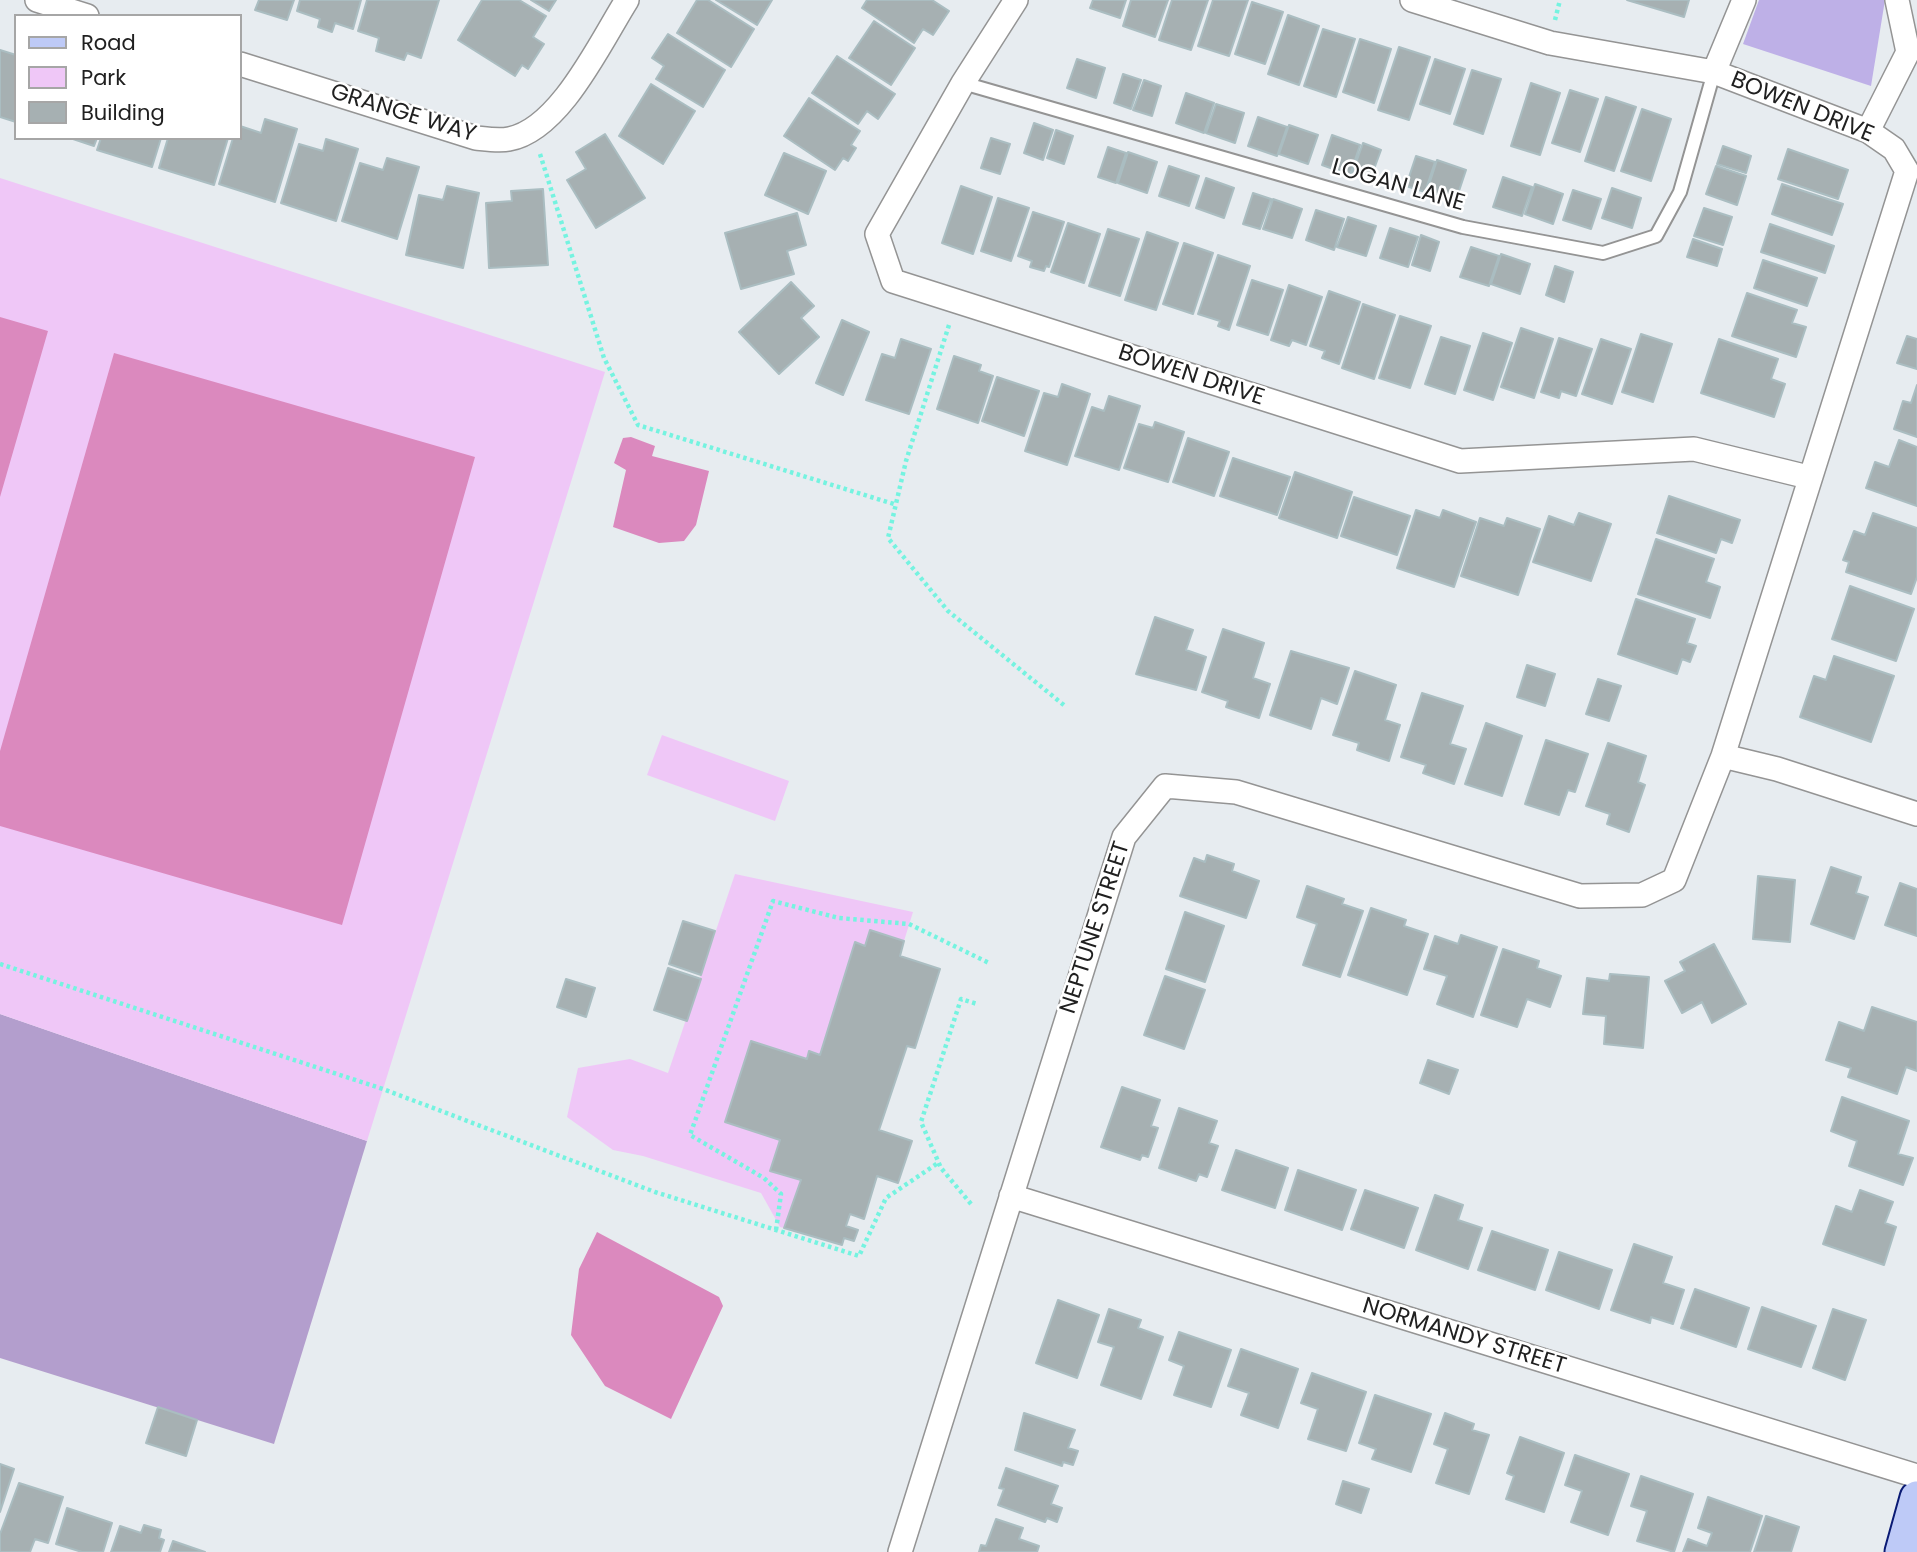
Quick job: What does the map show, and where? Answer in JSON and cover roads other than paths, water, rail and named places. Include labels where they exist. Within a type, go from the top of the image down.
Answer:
[{"type":"street","points":[[37,0],[81,14]]},
{"type":"street","name":"GRANGE WAY","points":[[242,65],[476,138],[510,139],[530,131],[563,101],[627,0]]},
{"type":"street","name":"BOWEN DRIVE","points":[[1016,0],[963,83],[877,234],[893,281],[1460,461],[1694,449],[1808,477]]},
{"type":"street","name":"BOWEN DRIVE","points":[[1412,0],[1550,43],[1714,72],[1868,131],[1894,149],[1907,171],[1808,477],[1723,756]]},
{"type":"street","points":[[1714,72],[1744,0]]},
{"type":"street","points":[[1868,131],[1908,52],[1897,0]]},
{"type":"street","points":[[1723,756],[1777,769],[1917,814]]},
{"type":"street","name":"NEPTUNE STREET","points":[[900,1552],[1124,837],[1165,786],[1236,792],[1580,896],[1642,895],[1674,880],[1723,756]]},
{"type":"street","name":"NORMANDY STREET","points":[[1011,1196],[1917,1476]]},
{"type":"street","points":[[1902,1552],[1917,1499]]},
{"type":"lane","name":"LOGAN LANE","points":[[963,83],[1463,228],[1603,253],[1656,236],[1680,192],[1714,72]]}]
